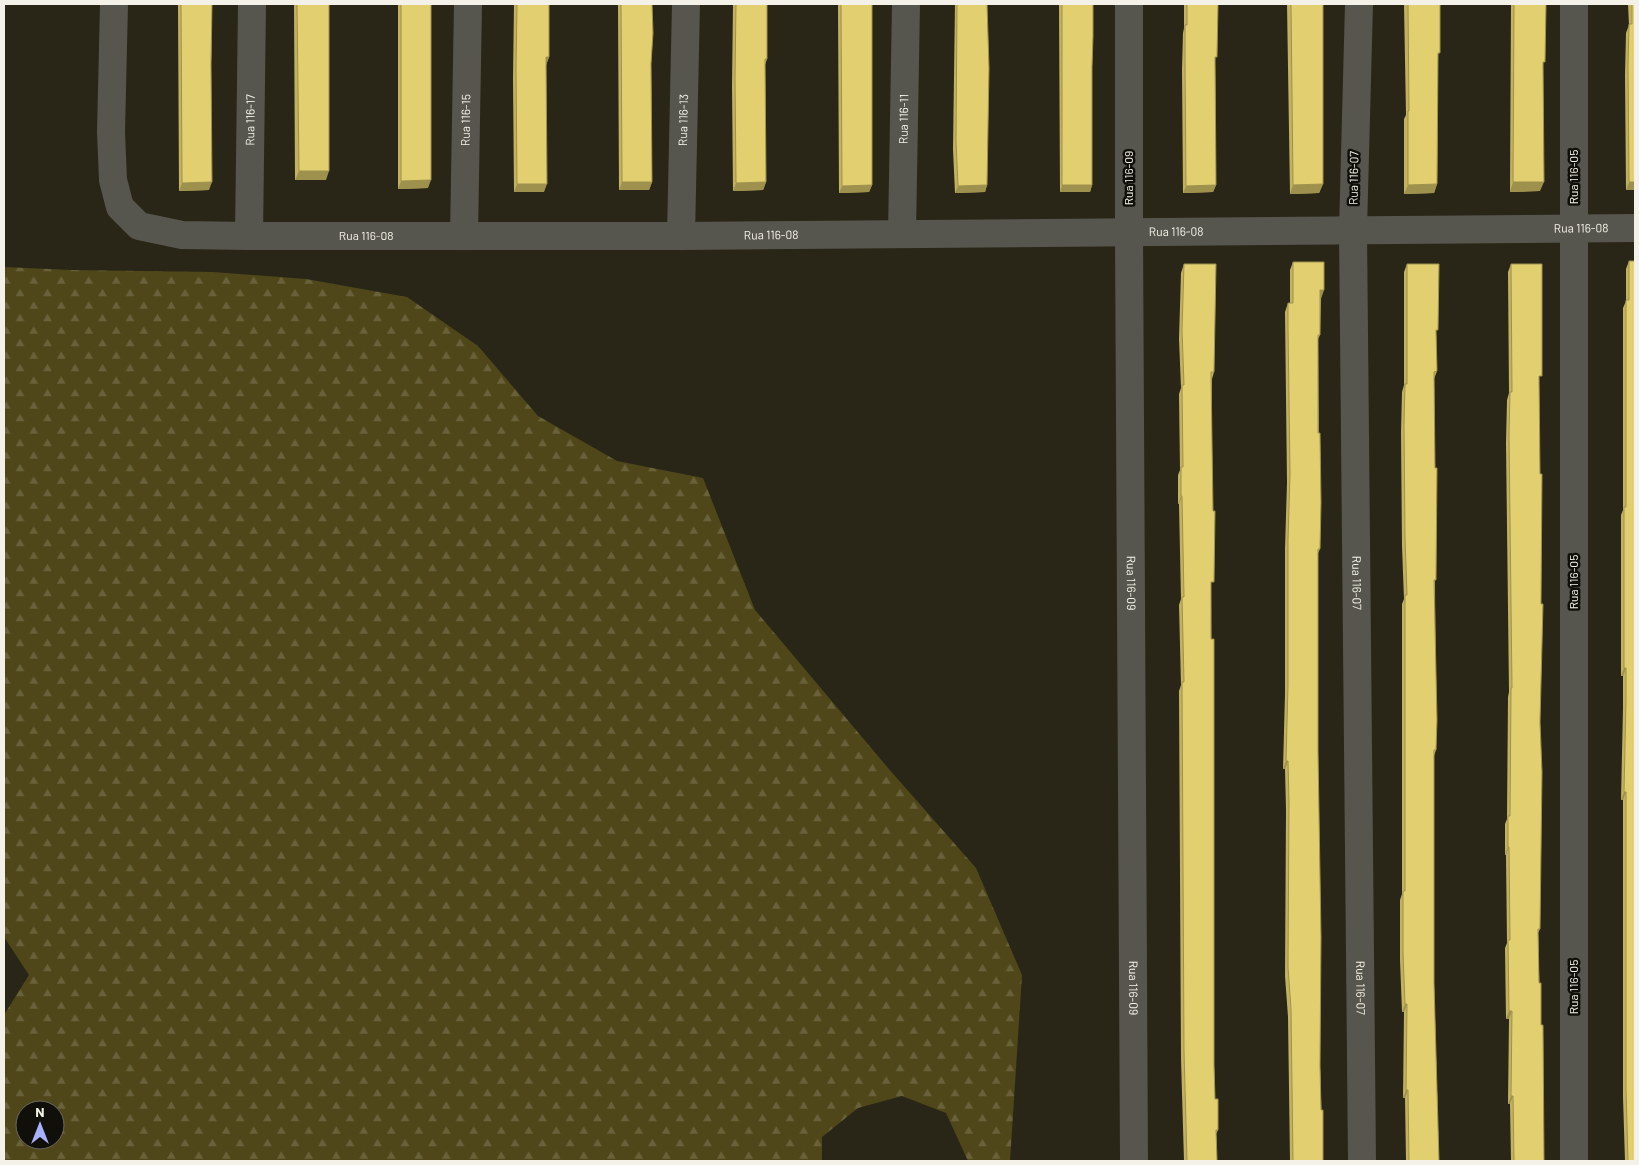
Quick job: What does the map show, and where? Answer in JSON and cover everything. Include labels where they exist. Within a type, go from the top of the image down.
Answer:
[{"type":"street","name":"Rua 116-08","points":[[114,4],[112,161],[113,180],[120,207],[139,226],[182,234],[249,236],[681,236],[1635,228]]},
{"type":"street","name":"Rua 116-17","points":[[249,236],[252,4]]},
{"type":"street","name":"Rua 116-15","points":[[464,236],[468,4]]},
{"type":"street","name":"Rua 116-13","points":[[681,236],[686,4]]},
{"type":"street","name":"Rua 116-11","points":[[902,234],[906,4]]},
{"type":"street","name":"Rua 116-09","points":[[1129,4],[1134,1161]]},
{"type":"street","name":"Rua 116-07","points":[[1359,4],[1353,230],[1362,1161]]},
{"type":"street","name":"Rua 116-05","points":[[1574,4],[1574,1161]]},
{"type":"green space","points":[[4,267],[213,272],[306,279],[407,297],[478,346],[538,416],[617,461],[703,478],[755,610],[888,768],[976,868],[1022,975],[1010,1161],[968,1161],[946,1113],[902,1096],[858,1108],[822,1137],[822,1161],[4,1161],[4,1015],[29,975],[4,937]]},
{"type":"building","points":[[181,4],[212,4],[212,182],[182,183]]},
{"type":"building","points":[[297,4],[329,4],[329,171],[299,171]]},
{"type":"building","points":[[401,4],[431,4],[431,180],[401,181]]},
{"type":"building","points":[[517,4],[549,4],[549,57],[546,57],[547,184],[517,184]]},
{"type":"building","points":[[621,4],[652,4],[652,182],[622,182]]},
{"type":"building","points":[[736,4],[767,4],[767,59],[765,59],[766,182],[736,183]]},
{"type":"building","points":[[841,4],[872,4],[872,185],[842,186]]},
{"type":"building","points":[[957,4],[987,4],[989,68],[987,185],[958,186],[956,141]]},
{"type":"building","points":[[1062,4],[1093,4],[1092,185],[1062,185]]},
{"type":"building","points":[[1187,4],[1218,4],[1217,57],[1215,57],[1216,185],[1186,186],[1185,25],[1187,25]]},
{"type":"building","points":[[1291,4],[1323,4],[1323,184],[1293,185]]},
{"type":"building","points":[[1408,4],[1440,4],[1437,184],[1408,185]]},
{"type":"building","points":[[1514,4],[1546,4],[1545,62],[1543,62],[1544,182],[1513,182]]},
{"type":"building","points":[[1632,4],[1635,4],[1635,182],[1629,182],[1628,66],[1629,24],[1632,24]]},
{"type":"building","points":[[1629,261],[1635,261],[1635,1161],[1628,1161],[1626,1089],[1626,792],[1624,792],[1626,668],[1624,668],[1624,507],[1626,507],[1626,300],[1629,300]]},
{"type":"building","points":[[1293,262],[1324,262],[1324,290],[1320,290],[1320,335],[1318,335],[1318,433],[1320,433],[1321,503],[1320,549],[1318,549],[1318,751],[1321,937],[1320,1066],[1321,1110],[1323,1110],[1323,1161],[1293,1161],[1291,1009],[1288,967],[1289,802],[1288,761],[1286,761],[1290,474],[1288,303],[1293,303]]},
{"type":"building","points":[[1184,264],[1216,264],[1214,372],[1211,372],[1213,511],[1215,511],[1214,582],[1211,582],[1211,639],[1214,639],[1214,1065],[1215,1099],[1218,1099],[1217,1161],[1187,1161],[1184,1051],[1182,682],[1184,682],[1182,597],[1184,597],[1181,496],[1181,467],[1183,467],[1182,385],[1184,385],[1182,330]]},
{"type":"building","points":[[1407,264],[1439,264],[1438,330],[1436,330],[1437,371],[1434,372],[1435,468],[1437,468],[1436,580],[1434,580],[1437,720],[1436,750],[1434,750],[1434,983],[1439,1161],[1409,1161],[1408,1090],[1406,1090],[1407,1004],[1405,1004],[1403,952],[1403,891],[1405,891],[1405,595],[1407,595],[1404,424],[1405,384],[1407,384]]},
{"type":"building","points":[[1511,264],[1542,264],[1542,376],[1539,376],[1540,474],[1542,474],[1541,604],[1543,604],[1540,722],[1542,772],[1540,929],[1538,929],[1541,1025],[1543,1025],[1544,1161],[1514,1161],[1513,1096],[1511,1096],[1512,1011],[1509,1011],[1508,816],[1510,816],[1512,688],[1509,434],[1510,392],[1512,392]]}]
